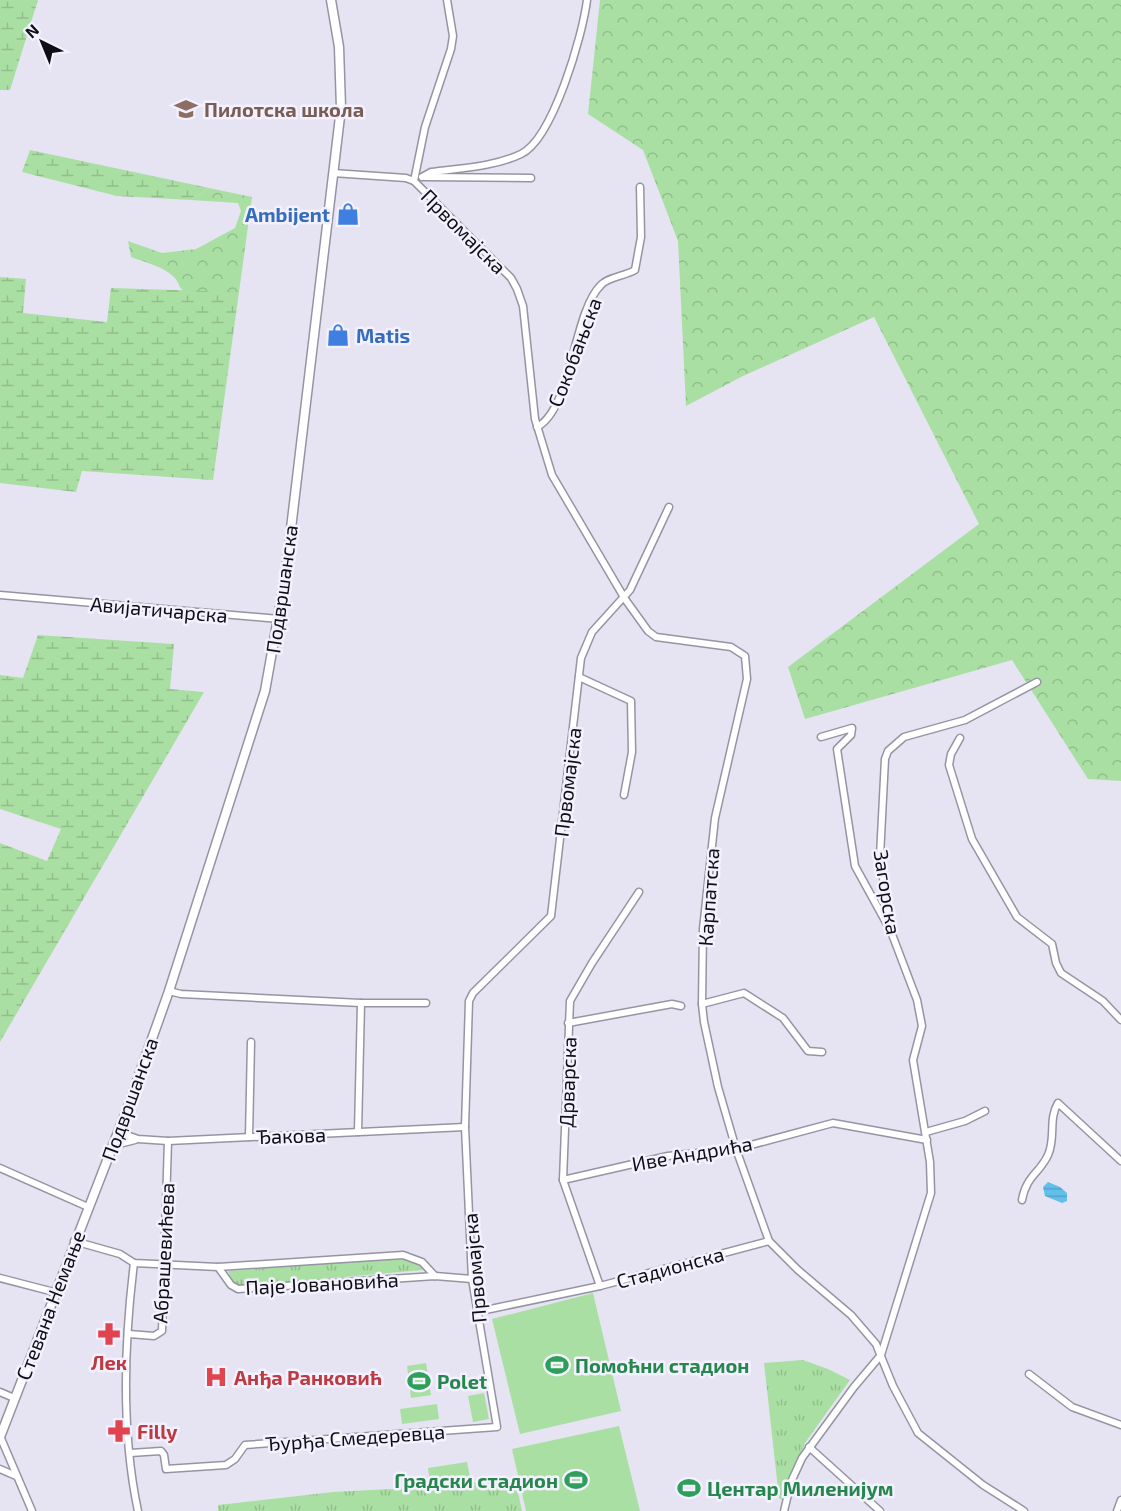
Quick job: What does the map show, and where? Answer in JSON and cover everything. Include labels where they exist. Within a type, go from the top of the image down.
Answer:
[{"type":"street","name":"Подвршанска","points":[[88,1208],[169,991],[265,691],[279,619],[342,81],[331,0]]},
{"type":"street","points":[[414,182],[425,127],[451,49],[453,36],[447,0]]},
{"type":"street","points":[[414,182],[431,172],[504,160],[524,153],[540,134],[565,86],[584,26],[587,0]]},
{"type":"street","points":[[333,173],[406,178],[414,182]]},
{"type":"street","points":[[422,177],[531,178]]},
{"type":"street","name":"Првомајска","points":[[414,182],[511,278],[517,289],[523,306],[537,427],[552,475],[625,598],[588,639],[581,658],[551,916],[471,995],[465,1128],[472,1279],[496,1427]]},
{"type":"street","name":"Сокобањска","points":[[537,427],[548,418],[564,384],[594,295],[603,282],[625,276],[635,270],[641,237],[640,188]]},
{"type":"street","points":[[625,598],[642,570],[669,507]]},
{"type":"street","name":"Авијатичарска","points":[[0,595],[279,619]]},
{"type":"street","name":"Карпатска","points":[[625,598],[645,627],[656,637],[723,645],[737,650],[745,656],[748,670],[715,818],[703,929],[702,1004],[718,1087],[736,1149]]},
{"type":"street","points":[[579,677],[631,701],[632,752],[624,795]]},
{"type":"street","name":"Загорска","points":[[881,1355],[931,1193],[926,1131],[913,1060],[922,1026],[916,1000],[890,929],[879,838],[883,767],[888,751],[904,737],[965,720],[1037,682]]},
{"type":"street","points":[[821,737],[852,729],[851,735],[837,749],[846,819],[855,866],[890,929]]},
{"type":"street","points":[[960,738],[951,754],[949,765],[960,808],[986,867],[1017,917],[1052,944],[1056,963],[1061,973],[1104,1001],[1121,1020]]},
{"type":"street","name":"Дрварска","points":[[600,1286],[563,1180],[568,1023],[572,994],[639,892]]},
{"type":"street","points":[[169,991],[181,994],[426,1004]]},
{"type":"street","points":[[702,1004],[744,993],[783,1018],[808,1051],[822,1052]]},
{"type":"street","points":[[358,1132],[361,1003]]},
{"type":"street","points":[[568,1023],[672,1004],[681,1006]]},
{"type":"street","points":[[249,1137],[251,1042]]},
{"type":"street","points":[[1022,1200],[1025,1184],[1049,1154],[1053,1117],[1058,1103],[1121,1161]]},
{"type":"street","points":[[926,1131],[965,1121],[985,1111]]},
{"type":"street","name":"Иве Андрића","points":[[563,1180],[668,1156],[736,1149],[832,1123],[927,1140]]},
{"type":"street","name":"Ђакова","points":[[118,1132],[138,1139],[168,1141],[465,1128]]},
{"type":"street","points":[[110,1153],[119,1144],[138,1139]]},
{"type":"street","name":"Абрашевићева","points":[[129,1334],[154,1336],[162,1331],[168,1141]]},
{"type":"street","points":[[736,1149],[769,1241],[798,1270],[851,1315],[876,1344],[918,1433],[983,1485],[1024,1511]]},
{"type":"street","points":[[0,1168],[88,1208]]},
{"type":"street","name":"Стевана Немање","points":[[0,1436],[88,1208]]},
{"type":"street","name":"Паје Јовановића","points":[[74,1241],[120,1254],[134,1263],[164,1265],[218,1267],[403,1254],[422,1262],[435,1276]]},
{"type":"street","name":"Стадионска","points":[[476,1312],[600,1286],[769,1241]]},
{"type":"street","name":"Абрашевићева","points":[[134,1263],[126,1387],[130,1453],[138,1511]]},
{"type":"street","name":"Паје Јовановића","points":[[218,1267],[231,1285],[238,1289],[435,1276],[472,1279]]},
{"type":"street","points":[[0,1278],[54,1292]]},
{"type":"street","points":[[784,1511],[791,1482],[809,1448],[881,1355]]},
{"type":"street","points":[[1029,1374],[1072,1407],[1121,1425]]},
{"type":"street","points":[[0,1392],[14,1398]]},
{"type":"street","name":"Ђурђа Смедеревца","points":[[130,1453],[161,1451],[165,1455],[166,1469],[231,1464],[245,1445],[496,1427]]},
{"type":"street","points":[[0,1436],[32,1511]]},
{"type":"street","points":[[809,1448],[850,1487],[880,1511]]},
{"type":"street","points":[[0,1468],[16,1476]]},
{"type":"street","points":[[1117,1511],[1121,1500]]},
{"type":"green space","points":[[0,0],[38,0],[10,90],[0,90]]},
{"type":"green space","points":[[600,0],[1121,0],[1121,781],[1088,779],[1012,660],[805,719],[788,667],[979,524],[874,317],[743,376],[686,406],[678,241],[643,150],[588,114]]},
{"type":"green space","points":[[30,150],[209,188],[191,200],[117,196],[22,172]]},
{"type":"green space","points":[[209,188],[252,197],[239,292],[186,292],[166,271],[131,257],[128,241],[162,253],[196,249],[235,228],[241,211],[238,203],[191,200]]},
{"type":"green space","points":[[0,277],[26,279],[23,313],[107,322],[111,288],[239,292],[213,480],[82,471],[76,492],[0,483]]},
{"type":"green space","points":[[38,635],[174,644],[170,689],[204,692],[0,1042],[0,843],[47,861],[61,829],[0,809],[0,675],[23,678]]},
{"type":"green space","points":[[405,1258],[420,1263],[423,1270],[242,1286],[232,1281],[228,1271]]},
{"type":"green space","name":"Помоћни стадион","points":[[593,1293],[621,1411],[520,1434],[492,1319]]},
{"type":"green space","points":[[803,1360],[850,1380],[805,1443],[782,1500],[779,1498],[764,1363]]},
{"type":"green space","name":"Polet","points":[[426,1363],[431,1395],[411,1398],[407,1366]]},
{"type":"green space","points":[[484,1393],[489,1419],[473,1422],[468,1396]]},
{"type":"green space","points":[[437,1404],[439,1419],[402,1424],[400,1409]]},
{"type":"green space","name":"Градски стадион","points":[[619,1426],[640,1511],[526,1511],[512,1449]]},
{"type":"green space","points":[[467,1462],[470,1477],[430,1483],[428,1468]]},
{"type":"green space","points":[[515,1478],[522,1511],[218,1511],[218,1505],[333,1492],[427,1487]]},
{"type":"water","points":[[1048,1182],[1067,1193],[1067,1201],[1062,1203],[1045,1196],[1043,1187]]},
{"type":"place","name":"Пилотска школа","points":[[186,109]]},
{"type":"place","name":"Ambijent","points":[[348,214]]},
{"type":"place","name":"Matis","points":[[338,335]]},
{"type":"place","name":"Лек","points":[[109,1334]]},
{"type":"place","name":"Помоћни стадион","points":[[557,1365]]},
{"type":"place","name":"Анђа Ранковић","points":[[216,1377]]},
{"type":"place","name":"Polet","points":[[419,1381]]},
{"type":"place","name":"Filly","points":[[119,1431]]},
{"type":"place","name":"Градски стадион","points":[[576,1480]]},
{"type":"place","name":"Центар Миленијум","points":[[689,1488]]}]
